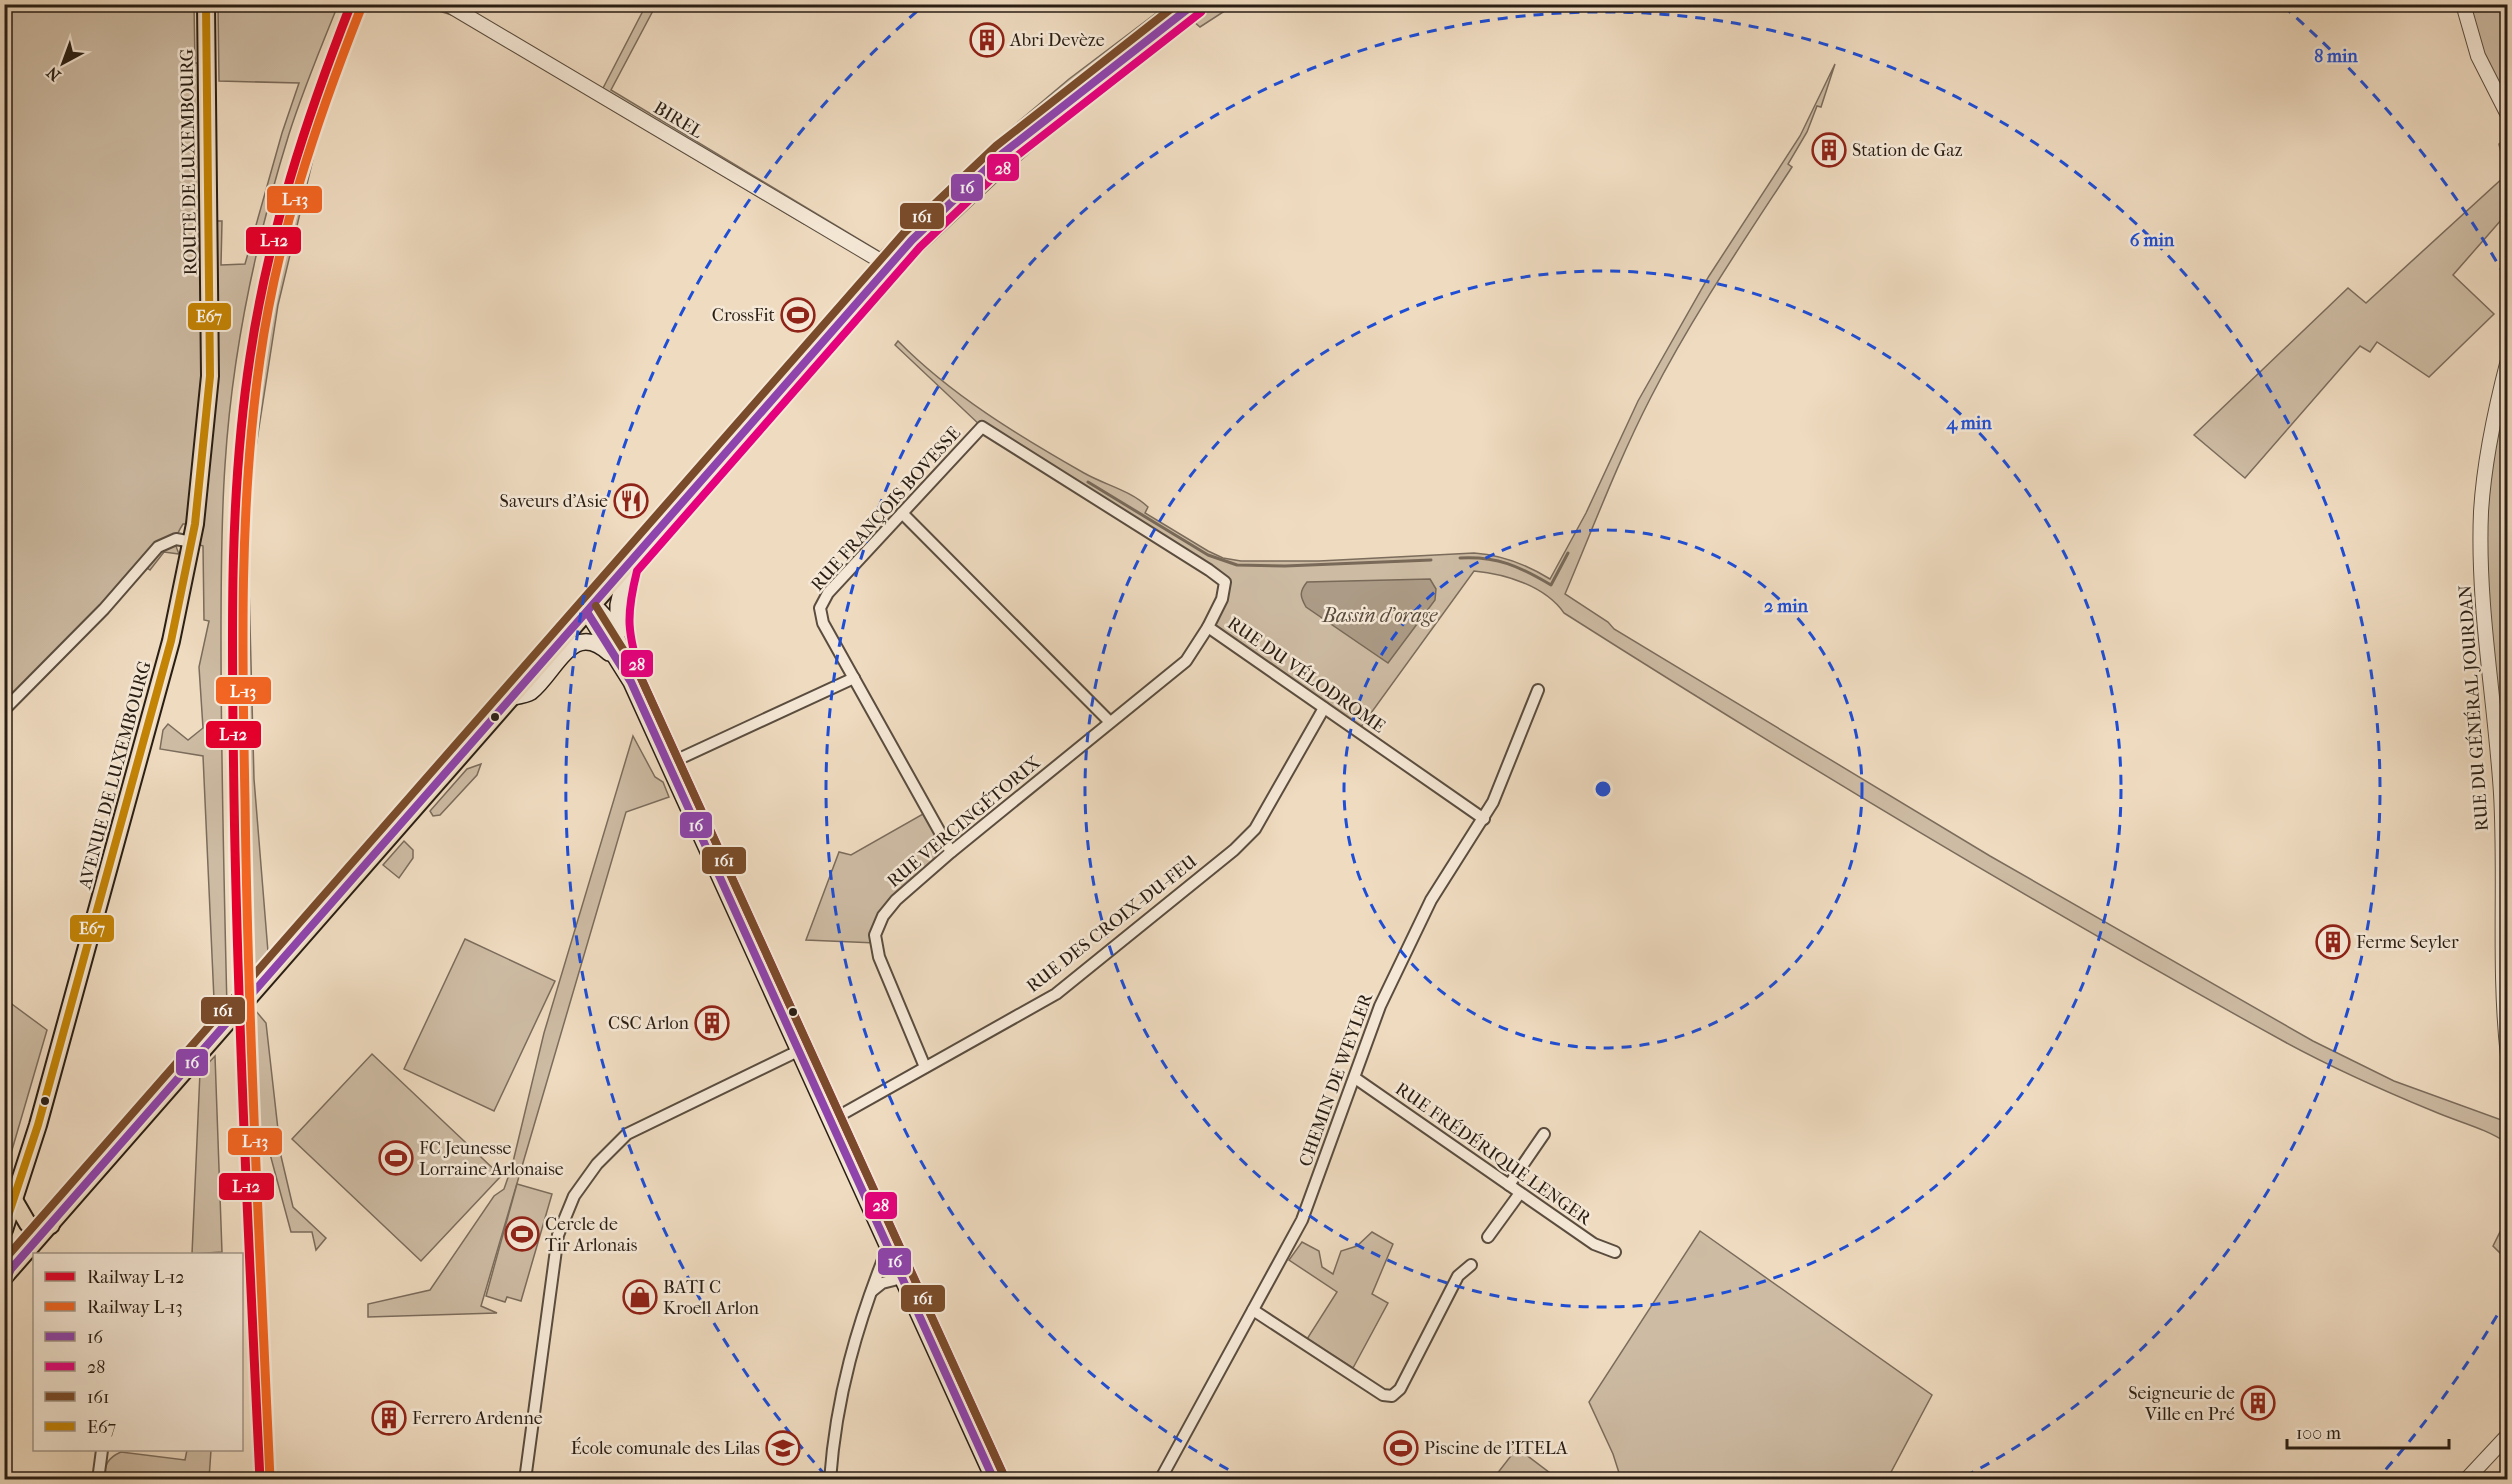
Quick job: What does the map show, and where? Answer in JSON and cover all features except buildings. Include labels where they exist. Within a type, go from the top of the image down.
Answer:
[{"type":"main road","name":"ROUTE DE LUXEMBOURG","points":[[188,570],[206,429],[210,376],[206,4]]},
{"type":"main road","points":[[4,1286],[8,1273],[912,240],[1002,154],[1195,4]]},
{"type":"main road","points":[[618,636],[618,605],[627,566]]},
{"type":"main road","name":"AVENUE DE LUXEMBOURG","points":[[4,1230],[41,1113],[95,921],[188,570]]},
{"type":"main road","points":[[590,608],[608,617],[618,636],[631,682]]},
{"type":"main road","points":[[590,608],[631,682],[994,1479]]},
{"type":"main road","points":[[513,697],[529,693],[574,644],[585,640],[599,643],[631,682]]},
{"type":"main road","points":[[4,1217],[14,1200],[28,1224],[38,1227],[51,1225]]},
{"type":"street","name":"BIREL","points":[[447,4],[889,266]]},
{"type":"street","points":[[2463,4],[2478,56],[2508,115]]},
{"type":"street","name":"RUE DU GÉNÉRAL JOURDAN","points":[[2508,360],[2496,404],[2486,460],[2481,511],[2483,613],[2501,794],[2504,1007],[2508,1056]]},
{"type":"street","name":"RUE FRANÇOIS BOVESSE","points":[[951,852],[823,623],[820,608],[828,593],[982,427]]},
{"type":"street","name":"RUE DU VÉLODROME","points":[[982,427],[1225,582],[1222,599],[1209,627],[1484,819]]},
{"type":"street","points":[[902,513],[1110,722]]},
{"type":"street","points":[[4,710],[104,609],[158,547],[176,539],[192,542]]},
{"type":"street","name":"RUE VERCINGÉTORIX","points":[[925,1067],[879,957],[875,935],[883,916],[896,900],[951,852],[1186,661],[1209,627]]},
{"type":"street","points":[[668,764],[854,678]]},
{"type":"street","name":"CHEMIN DE WEYLER","points":[[1160,1479],[1302,1220],[1380,1006],[1402,956],[1431,900],[1484,819],[1500,788],[1538,690]]},
{"type":"street","name":"RUE DES CROIX-DU-FEU","points":[[830,1121],[1056,994],[1234,850],[1255,829],[1324,708]]},
{"type":"street","points":[[525,1479],[558,1235],[574,1196],[597,1164],[627,1134],[798,1051]]},
{"type":"street","name":"RUE FRÉDÉRIQUE LENGER","points":[[1354,1078],[1594,1244],[1615,1252]]},
{"type":"street","points":[[1509,1185],[1544,1134]]},
{"type":"street","points":[[1488,1237],[1520,1193]]},
{"type":"street","points":[[830,1479],[833,1441],[842,1387],[869,1293],[888,1247]]},
{"type":"street","points":[[1253,1310],[1383,1395],[1392,1396],[1400,1389],[1458,1276],[1471,1265]]},
{"type":"street","points":[[869,1293],[882,1283],[902,1278]]},
{"type":"street","points":[[2466,1479],[2508,1435]]},
{"type":"street","points":[[98,1479],[102,1451]]},
{"type":"shaded area","points":[[5,5],[194,5],[195,63],[208,63],[210,221],[222,221],[221,265],[245,264],[282,133],[299,83],[219,81],[218,5],[338,5],[300,101],[277,174],[247,298],[233,381],[225,465],[221,574],[222,777],[227,1008],[215,1022],[203,756],[160,749],[163,730],[168,724],[188,740],[203,728],[199,667],[209,621],[204,620],[203,546],[192,542],[195,524],[183,524],[176,539],[179,554],[164,552],[150,570],[147,568],[100,621],[42,680],[39,677],[5,705]]},
{"type":"shaded area","points":[[358,5],[366,5],[345,54],[319,134],[278,305],[253,466],[248,548],[254,779],[268,952],[248,985],[240,698],[241,549],[244,464],[250,407],[261,337],[308,138]]},
{"type":"shaded area","points":[[420,5],[457,5],[602,90],[646,5],[656,5],[611,90],[880,252],[992,144],[1069,79],[1167,5],[1234,5],[1200,27],[1193,21],[1084,106],[1014,166],[923,251],[912,241],[889,266],[812,220],[804,224],[455,16]]},
{"type":"shaded area","points":[[2463,5],[2507,5],[2507,115]]},
{"type":"shaded area","points":[[1835,64],[1821,107],[1817,106],[1807,132],[1788,164],[1792,167],[1701,309],[1651,397],[1617,470],[1565,594],[1608,622],[1614,629],[1990,856],[2313,1041],[2394,1081],[2507,1122],[2507,1143],[2481,1129],[2442,1115],[2339,1070],[2193,991],[1831,779],[1564,613],[1546,595],[1512,578],[1474,571],[1358,731],[1208,627],[1225,582],[982,427],[895,345],[898,341],[940,379],[986,413],[1084,473],[1133,496],[1148,507],[1145,513],[1223,558],[1241,561],[1319,561],[1474,553],[1513,561],[1550,579],[1586,513],[1638,401],[1709,276],[1800,136]]},
{"type":"shaded area","points":[[2507,138],[2507,223],[2502,219],[2453,275],[2494,314],[2429,377],[2377,342],[2370,352],[2360,346],[2245,478],[2194,435],[2348,288],[2366,303],[2506,175],[2499,144]]},
{"type":"shaded area","points":[[2507,360],[2507,1056],[2481,511]]},
{"type":"shaded area","points":[[633,736],[655,777],[663,782],[669,797],[626,812],[481,1306],[497,1313],[368,1317],[368,1304],[430,1290],[494,1196],[504,1189],[512,1166],[544,1033]]},
{"type":"shaded area","points":[[481,764],[477,775],[440,815],[433,816],[430,811],[467,769]]},
{"type":"shaded area","points":[[930,810],[951,852],[896,900],[876,943],[806,940],[839,852],[851,855]]},
{"type":"shaded area","points":[[404,841],[413,850],[413,858],[399,878],[383,865]]},
{"type":"shaded area","name":"FC Jeunesse Lorraine Arlonaise","points":[[465,939],[555,981],[494,1111],[404,1069]]},
{"type":"shaded area","points":[[5,999],[47,1030],[5,1174]]},
{"type":"shaded area","points":[[255,1010],[266,1023],[281,1156],[293,1207],[326,1238],[316,1250],[312,1232],[291,1232],[263,1128],[254,1128],[249,1017]]},
{"type":"shaded area","name":"FC Jeunesse Lorraine Arlonaise","points":[[372,1054],[501,1176],[421,1261],[292,1139]]},
{"type":"shaded area","points":[[215,1056],[222,1252],[192,1253],[200,1072]]},
{"type":"shaded area","name":"Cercle de Tir Arlonais","points":[[517,1184],[552,1194],[521,1301],[507,1297],[505,1302],[486,1296]]},
{"type":"shaded area","points":[[1700,1231],[1932,1395],[1889,1476],[1891,1479],[1621,1479],[1613,1454],[1589,1402]]},
{"type":"shaded area","points":[[1372,1232],[1393,1244],[1372,1294],[1388,1303],[1353,1368],[1307,1339],[1337,1292],[1289,1260],[1302,1242],[1319,1251],[1322,1267],[1333,1274],[1341,1251],[1357,1246]]},
{"type":"shaded area","points":[[2500,1232],[2507,1234],[2507,1260],[2493,1246]]},
{"type":"shaded area","points":[[1517,1448],[1558,1479],[1493,1479]]},
{"type":"shaded area","points":[[187,1451],[211,1451],[209,1479],[103,1480],[108,1463],[121,1452],[185,1460]]},
{"type":"water","name":"Bassin d'orage","points":[[1430,579],[1436,589],[1435,600],[1388,663],[1306,607],[1302,597],[1302,591],[1307,582]]},
{"type":"waterway","points":[[1088,482],[1208,555],[1237,565],[1285,566],[1431,560]]},
{"type":"waterway","points":[[1460,558],[1497,561],[1528,572],[1551,585],[1568,553]]},
{"type":"rail line","name":"L-12","points":[[260,1480],[244,1139],[236,883],[232,632],[238,466],[250,357],[278,222],[304,134],[351,4]]},
{"type":"rail line","name":"L-13","points":[[270,1479],[255,1140],[247,885],[243,634],[248,469],[260,359],[277,269],[314,137],[361,8]]},
{"type":"transit line","name":"E67","points":[[4,1228],[38,1125],[171,641],[195,524],[210,376],[206,4]]},
{"type":"transit line","name":"161","points":[[4,1260],[904,233],[996,146],[1177,4]]},
{"type":"transit line","name":"16","points":[[4,1285],[11,1269],[912,240],[1002,154],[1194,4]]},
{"type":"transit line","name":"28","points":[[1004,1476],[641,678],[631,636],[631,601],[637,571],[920,247],[1009,162],[1201,12]]},
{"type":"transit line","name":"161","points":[[596,606],[641,678],[1004,1476]]},
{"type":"transit line","name":"16","points":[[587,612],[631,682],[994,1480]]},
{"type":"place","name":"Abri Devèze","points":[[987,40]]},
{"type":"place","name":"Station de Gaz","points":[[1829,150]]},
{"type":"place","name":"CrossFit","points":[[798,315]]},
{"type":"place","name":"Saveurs d'Asie","points":[[631,501]]},
{"type":"place","name":"Ferme Seyler","points":[[2333,942]]},
{"type":"place","name":"CSC Arlon","points":[[712,1023]]},
{"type":"place","name":"FC Jeunesse Lorraine Arlonaise","points":[[396,1158]]},
{"type":"place","name":"Cercle de Tir Arlonais","points":[[522,1234]]},
{"type":"place","name":"BATI C Kroell Arlon","points":[[640,1297]]},
{"type":"place","name":"Seigneurie de Ville en Pré","points":[[2258,1403]]},
{"type":"place","name":"Ferrero Ardenne","points":[[389,1418]]},
{"type":"place","name":"École comunale des Lilas","points":[[783,1448]]},
{"type":"place","name":"Piscine de l'ITELA","points":[[1401,1448]]}]
